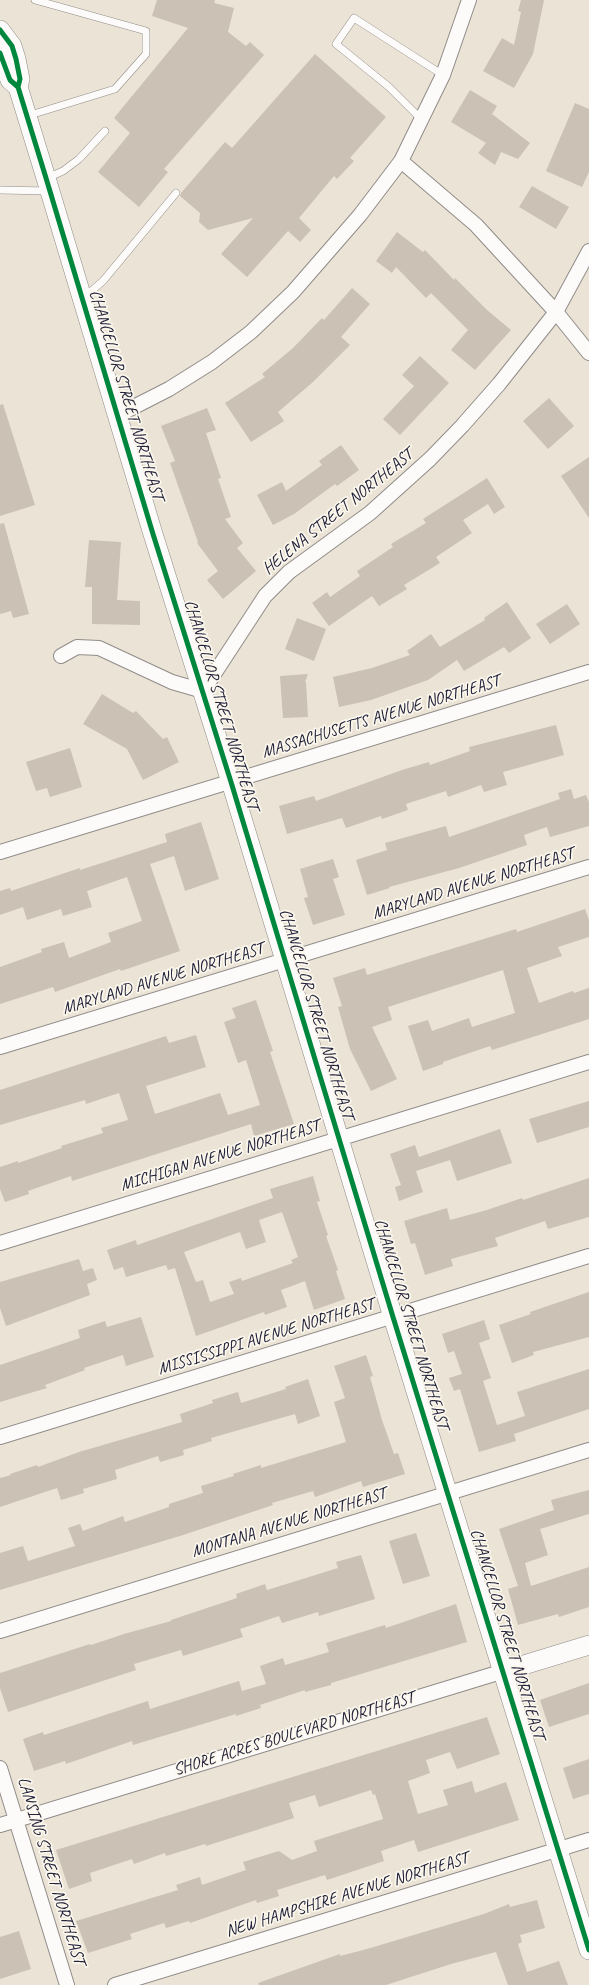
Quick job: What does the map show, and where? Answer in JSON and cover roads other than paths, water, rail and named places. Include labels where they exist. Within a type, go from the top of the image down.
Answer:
[{"type":"street","points":[[118,415],[169,389],[212,362],[251,332],[293,292],[324,258],[401,162],[443,75],[469,0]]},
{"type":"street","name":"CHANCELLOR STREET NORTHEAST","points":[[0,31],[12,46],[16,59],[20,79],[18,87],[284,960],[340,1138],[393,1317],[504,1671],[589,1950]]},
{"type":"street","name":"CHANCELLOR STREET NORTHEAST","points":[[0,53],[10,80],[18,87]]},
{"type":"street","points":[[401,162],[476,225],[556,312],[589,353]]},
{"type":"street","name":"HELENA STREET NORTHEAST","points":[[202,691],[265,596],[289,572],[370,513],[430,459],[462,426],[499,384],[556,312],[589,251]]},
{"type":"street","points":[[61,656],[77,647],[99,648],[172,682],[202,691]]},
{"type":"street","name":"MASSACHUSETTS AVENUE NORTHEAST","points":[[0,852],[589,672]]},
{"type":"street","name":"MARYLAND AVENUE NORTHEAST","points":[[0,1047],[589,867]]},
{"type":"street","name":"MICHIGAN AVENUE NORTHEAST","points":[[0,1243],[589,1062]]},
{"type":"street","name":"MISSISSIPPI AVENUE NORTHEAST","points":[[0,1437],[589,1256]]},
{"type":"street","name":"MONTANA AVENUE NORTHEAST","points":[[0,1631],[589,1450]]},
{"type":"street","name":"SHORE ACRES BOULEVARD NORTHEAST","points":[[0,1825],[589,1645]]},
{"type":"street","name":"LANSING STREET NORTHEAST","points":[[0,1768],[67,1985]]},
{"type":"street","name":"NEW HAMPSHIRE AVENUE NORTHEAST","points":[[115,1985],[589,1840]]},
{"type":"lane","points":[[27,116],[115,89],[146,54],[146,31],[35,0]]},
{"type":"lane","points":[[421,119],[389,87],[336,44],[354,18],[443,75]]},
{"type":"lane","points":[[0,190],[48,185],[79,159],[105,131]]},
{"type":"lane","points":[[83,298],[103,281],[176,193]]}]
